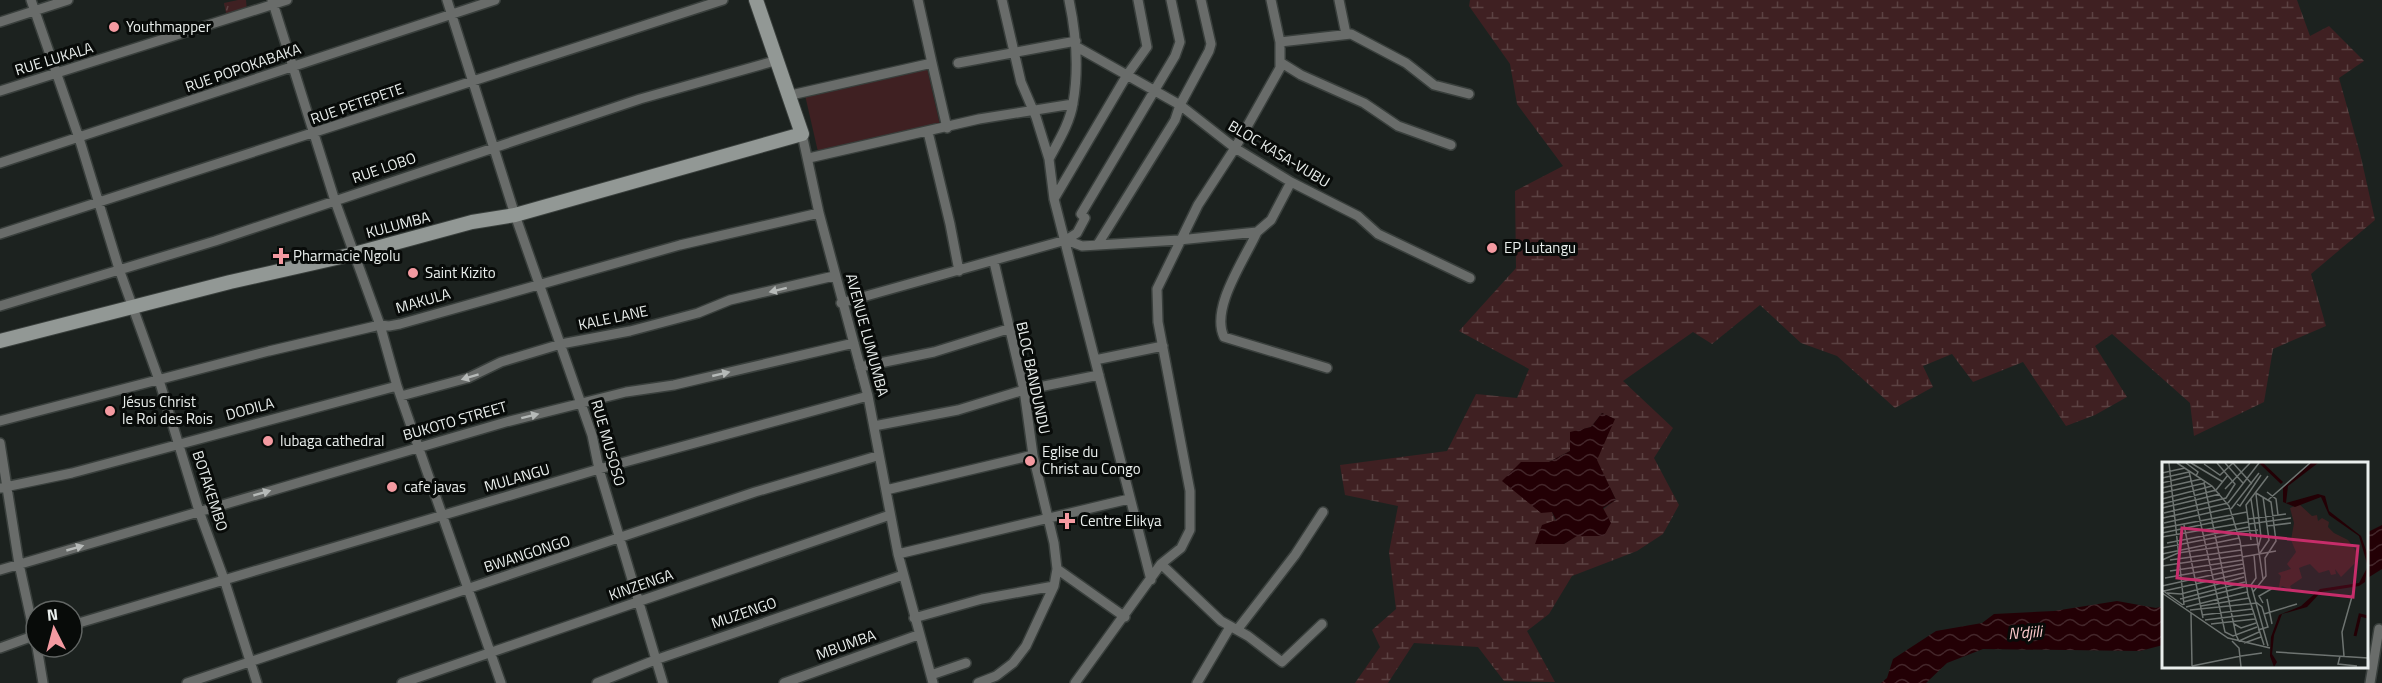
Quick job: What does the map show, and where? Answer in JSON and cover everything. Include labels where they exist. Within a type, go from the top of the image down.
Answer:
[{"type":"street","name":"BOTAKEMBO","points":[[31,0],[80,138],[119,269],[159,380],[199,511],[224,579],[257,683]]},
{"type":"street","points":[[0,22],[68,0]]},
{"type":"street","name":"RUE LUKALA","points":[[0,91],[272,2],[287,0]]},
{"type":"street","name":"RUE MUSOSO","points":[[447,0],[515,215],[592,435],[599,469],[663,683]]},
{"type":"street","name":"RUE POPOKABAKA","points":[[0,163],[495,0]]},
{"type":"street","name":"RUE PETEPETE","points":[[0,234],[99,200],[314,134],[723,0]]},
{"type":"street","name":"AVENUE LUMUMBA","points":[[756,0],[791,95],[809,158],[834,276],[861,367],[898,554],[918,635],[932,679]]},
{"type":"street","points":[[918,0],[947,128]]},
{"type":"street","points":[[1002,0],[1022,87],[1033,111],[1049,159],[1054,199],[1151,580]]},
{"type":"street","points":[[1049,159],[1073,104],[1076,44],[1069,0]]},
{"type":"street","points":[[1054,199],[1127,75],[1145,51],[1148,43],[1137,0]]},
{"type":"street","points":[[841,303],[994,262],[1066,240],[1077,233],[1085,218],[1081,214],[1175,56],[1180,42],[1171,0]]},
{"type":"street","points":[[1098,244],[1168,132],[1211,44],[1201,0]]},
{"type":"street","points":[[1075,683],[1125,617],[1161,564],[1181,548],[1190,530],[1190,491],[1162,345],[1157,290],[1179,240],[1198,205],[1235,148],[1280,68],[1280,42],[1271,0]]},
{"type":"street","points":[[1341,0],[1346,33]]},
{"type":"street","points":[[272,2],[335,201],[380,325],[397,386],[501,683]]},
{"type":"street","points":[[1280,42],[1346,33],[1406,63],[1434,85],[1469,94]]},
{"type":"street","points":[[958,63],[1076,44]]},
{"type":"street","name":"BLOC KASA-VUBU","points":[[1076,44],[1180,105],[1235,148],[1291,182],[1358,216],[1378,234],[1470,278]]},
{"type":"street","name":"RUE LOBO","points":[[0,306],[210,242],[640,99],[778,60]]},
{"type":"street","points":[[1280,62],[1301,75],[1364,103],[1398,126],[1451,145]]},
{"type":"street","points":[[791,95],[932,63]]},
{"type":"street","points":[[809,158],[979,119],[1073,104]]},
{"type":"street","points":[[928,132],[951,224],[959,271]]},
{"type":"street","name":"KULUMBA","points":[[0,341],[132,309],[230,282],[354,254],[472,222],[515,215],[802,134]]},
{"type":"street","points":[[1291,182],[1271,220],[1257,232],[1228,287],[1221,330],[1224,337],[1327,368]]},
{"type":"street","name":"MAKULA","points":[[0,421],[380,325],[389,327],[680,245],[819,213]]},
{"type":"street","points":[[1066,240],[1082,246],[1257,232]]},
{"type":"street","name":"BLOC BANDUNDU","points":[[978,683],[998,680],[1026,646],[1054,586],[1057,569],[1049,517],[1034,455],[1024,390],[994,262]]},
{"type":"street","name":"KALE LANE","points":[[401,396],[468,378],[501,362],[561,344],[630,331],[699,313],[730,300],[834,276]]},
{"type":"street","points":[[861,367],[907,359],[1008,329]]},
{"type":"street","name":"BUKOTO STREET","points":[[0,570],[420,447],[581,403],[854,343]]},
{"type":"street","points":[[1095,360],[1162,345]]},
{"type":"street","points":[[874,426],[958,410],[1024,390],[1099,375]]},
{"type":"street","name":"DODILA","points":[[3,487],[72,473],[397,386]]},
{"type":"street","name":"MULANGU","points":[[84,621],[599,469],[867,396]]},
{"type":"street","points":[[0,443],[3,487],[27,599]]},
{"type":"street","points":[[886,490],[1034,455]]},
{"type":"street","name":"BWANGONGO","points":[[187,683],[765,489],[877,456]]},
{"type":"street","points":[[898,554],[1129,499]]},
{"type":"street","points":[[1197,683],[1234,629],[1296,555],[1323,512]]},
{"type":"street","name":"KINZENGA","points":[[402,683],[640,602],[767,555],[890,515]]},
{"type":"street","points":[[1161,564],[1206,609],[1282,662],[1322,624]]},
{"type":"street","points":[[1057,569],[1125,617]]},
{"type":"street","name":"MUZENGO","points":[[597,683],[655,660],[903,575]]},
{"type":"street","points":[[914,618],[982,599],[1054,586]]},
{"type":"street","points":[[2370,683],[2379,629]]},
{"type":"street","name":"MBUMBA","points":[[784,683],[918,635]]},
{"type":"street","points":[[0,648],[24,641]]},
{"type":"street","points":[[39,659],[43,683]]},
{"type":"street","points":[[932,679],[966,663]]},
{"type":"green space","points":[[246,0],[247,12],[227,18],[224,3]]},
{"type":"green space","points":[[1470,0],[2297,0],[2310,36],[2329,26],[2364,61],[2339,78],[2360,153],[2375,220],[2311,274],[2326,326],[2273,349],[2264,402],[2194,436],[2190,403],[2112,334],[2095,346],[2127,397],[2095,415],[2066,426],[2023,362],[1973,382],[1952,354],[1923,366],[1933,387],[1895,408],[1837,356],[1801,343],[1760,305],[1712,344],[1693,332],[1623,381],[1673,428],[1654,458],[1679,505],[1663,534],[1637,551],[1572,576],[1549,614],[1527,631],[1555,682],[1504,681],[1478,647],[1414,643],[1388,683],[1355,683],[1380,647],[1372,630],[1396,609],[1389,552],[1398,506],[1345,495],[1340,465],[1447,451],[1476,394],[1517,398],[1529,369],[1459,331],[1516,268],[1515,191],[1563,166],[1517,104],[1510,64],[1469,6]],"holes":[[[1602,413],[1614,419],[1596,460],[1616,500],[1564,544],[1552,512],[1521,462],[1549,462],[1570,451],[1570,433],[1591,427]]]},
{"type":"green space","points":[[927,68],[940,125],[818,152],[805,95]]},
{"type":"water","points":[[1602,413],[1615,419],[1597,460],[1616,500],[1603,508],[1611,523],[1604,536],[1577,536],[1564,544],[1535,544],[1542,525],[1556,520],[1552,512],[1541,513],[1502,481],[1521,462],[1549,462],[1570,451],[1570,432],[1591,427]]},
{"type":"water","points":[[2382,525],[2382,569],[2367,578],[2367,532]]},
{"type":"water","name":"N'djili","points":[[2117,601],[2156,608],[2162,606],[2162,645],[2140,651],[1983,649],[1947,663],[1926,683],[1881,683],[1887,678],[1893,659],[1936,631],[1982,623],[1994,614],[2054,611]]},
{"type":"place","name":"Youthmapper","points":[[114,27]]},
{"type":"place","name":"EP Lutangu","points":[[1492,248]]},
{"type":"place","name":"Pharmacie Ngolu","points":[[281,256]]},
{"type":"place","name":"Saint Kizito","points":[[413,273]]},
{"type":"place","name":"Jésus Christ le Roi des Rois","points":[[110,411]]},
{"type":"place","name":"lubaga cathedral","points":[[268,441]]},
{"type":"place","name":"Eglise du Christ au Congo","points":[[1030,461]]},
{"type":"place","name":"cafe javas","points":[[392,487]]},
{"type":"place","name":"Centre Elikya","points":[[1067,521]]}]
